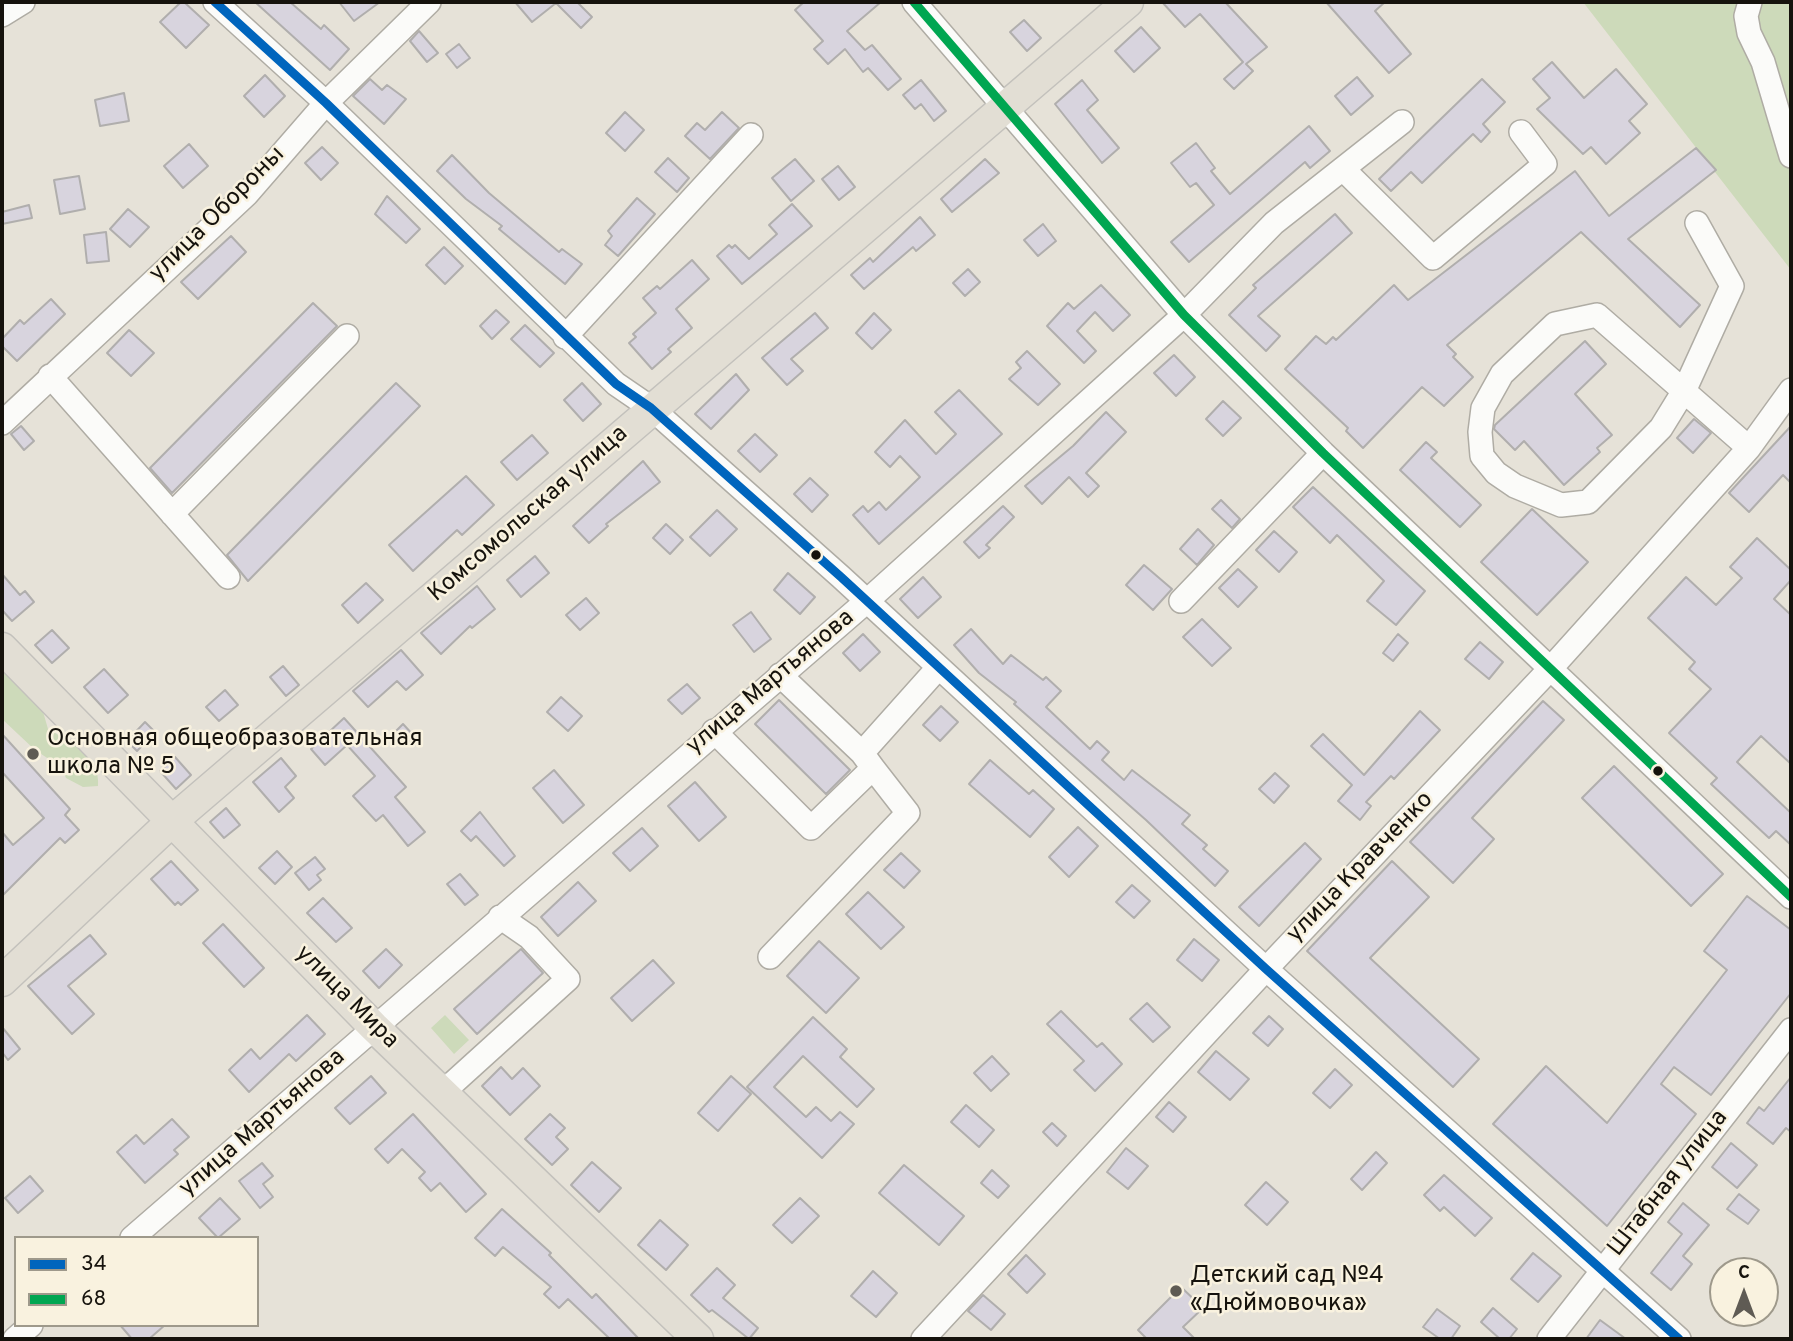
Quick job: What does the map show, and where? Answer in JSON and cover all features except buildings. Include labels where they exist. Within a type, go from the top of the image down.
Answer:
[{"type":"main road","name":"Комсомольская улица","points":[[2,981],[171,822],[1128,2]]},
{"type":"main road","name":"улица Мира","points":[[2,648],[374,1027],[698,1339]]},
{"type":"street","points":[[2,15],[23,2]]},
{"type":"street","points":[[215,2],[326,103],[616,384],[651,408],[867,601],[1266,969],[1679,1339]]},
{"type":"street","name":"улица Обороны","points":[[2,423],[247,194],[326,103],[429,2]]},
{"type":"street","points":[[914,2],[1184,315],[1323,453],[1552,667],[1791,897]]},
{"type":"street","points":[[1750,2],[1746,16],[1749,33],[1763,62],[1791,156]]},
{"type":"street","name":"улица Мартьянова","points":[[134,1236],[867,601],[1184,315],[1274,223],[1402,122]]},
{"type":"street","points":[[1344,170],[1433,258],[1545,164],[1521,132]]},
{"type":"street","points":[[565,337],[751,135]]},
{"type":"street","points":[[1697,223],[1732,286],[1685,389],[1661,428],[1588,502],[1561,505],[1515,486],[1496,473],[1482,456],[1480,432],[1483,408],[1502,374],[1555,324],[1597,315],[1685,389],[1749,448]]},
{"type":"street","points":[[172,514],[347,336]]},
{"type":"street","points":[[50,376],[228,577]]},
{"type":"street","name":"улица Кравченко","points":[[923,1339],[1266,969],[1552,667],[1749,448],[1791,390]]},
{"type":"street","points":[[1181,601],[1323,453]]},
{"type":"street","points":[[714,731],[811,828],[867,761],[938,668]]},
{"type":"street","points":[[770,957],[908,813],[867,761],[780,675]]},
{"type":"street","points":[[442,1093],[568,979],[530,937],[500,918]]},
{"type":"street","name":"Штабная улица","points":[[1549,1339],[1791,1030]]},
{"type":"street","points":[[15,1339],[30,1327]]},
{"type":"green space","points":[[1583,2],[1791,2],[1791,270]]},
{"type":"green space","points":[[2,669],[42,708],[48,729],[89,758],[98,776],[98,786],[83,787],[66,778],[61,767],[35,750],[2,719]]},
{"type":"green space","points":[[445,1015],[469,1040],[454,1054],[431,1028]]},
{"type":"transit line","name":"34","points":[[215,2],[326,103],[616,384],[651,408],[841,577],[1266,969],[1679,1339]]},
{"type":"transit line","name":"68","points":[[914,2],[1184,315],[1323,453],[1791,897]]},
{"type":"place","name":"Основная общеобразовательная школа № 5","points":[[33,754]]},
{"type":"place","name":"Детский сад №4 «Дюймовочка»","points":[[1176,1291]]}]
